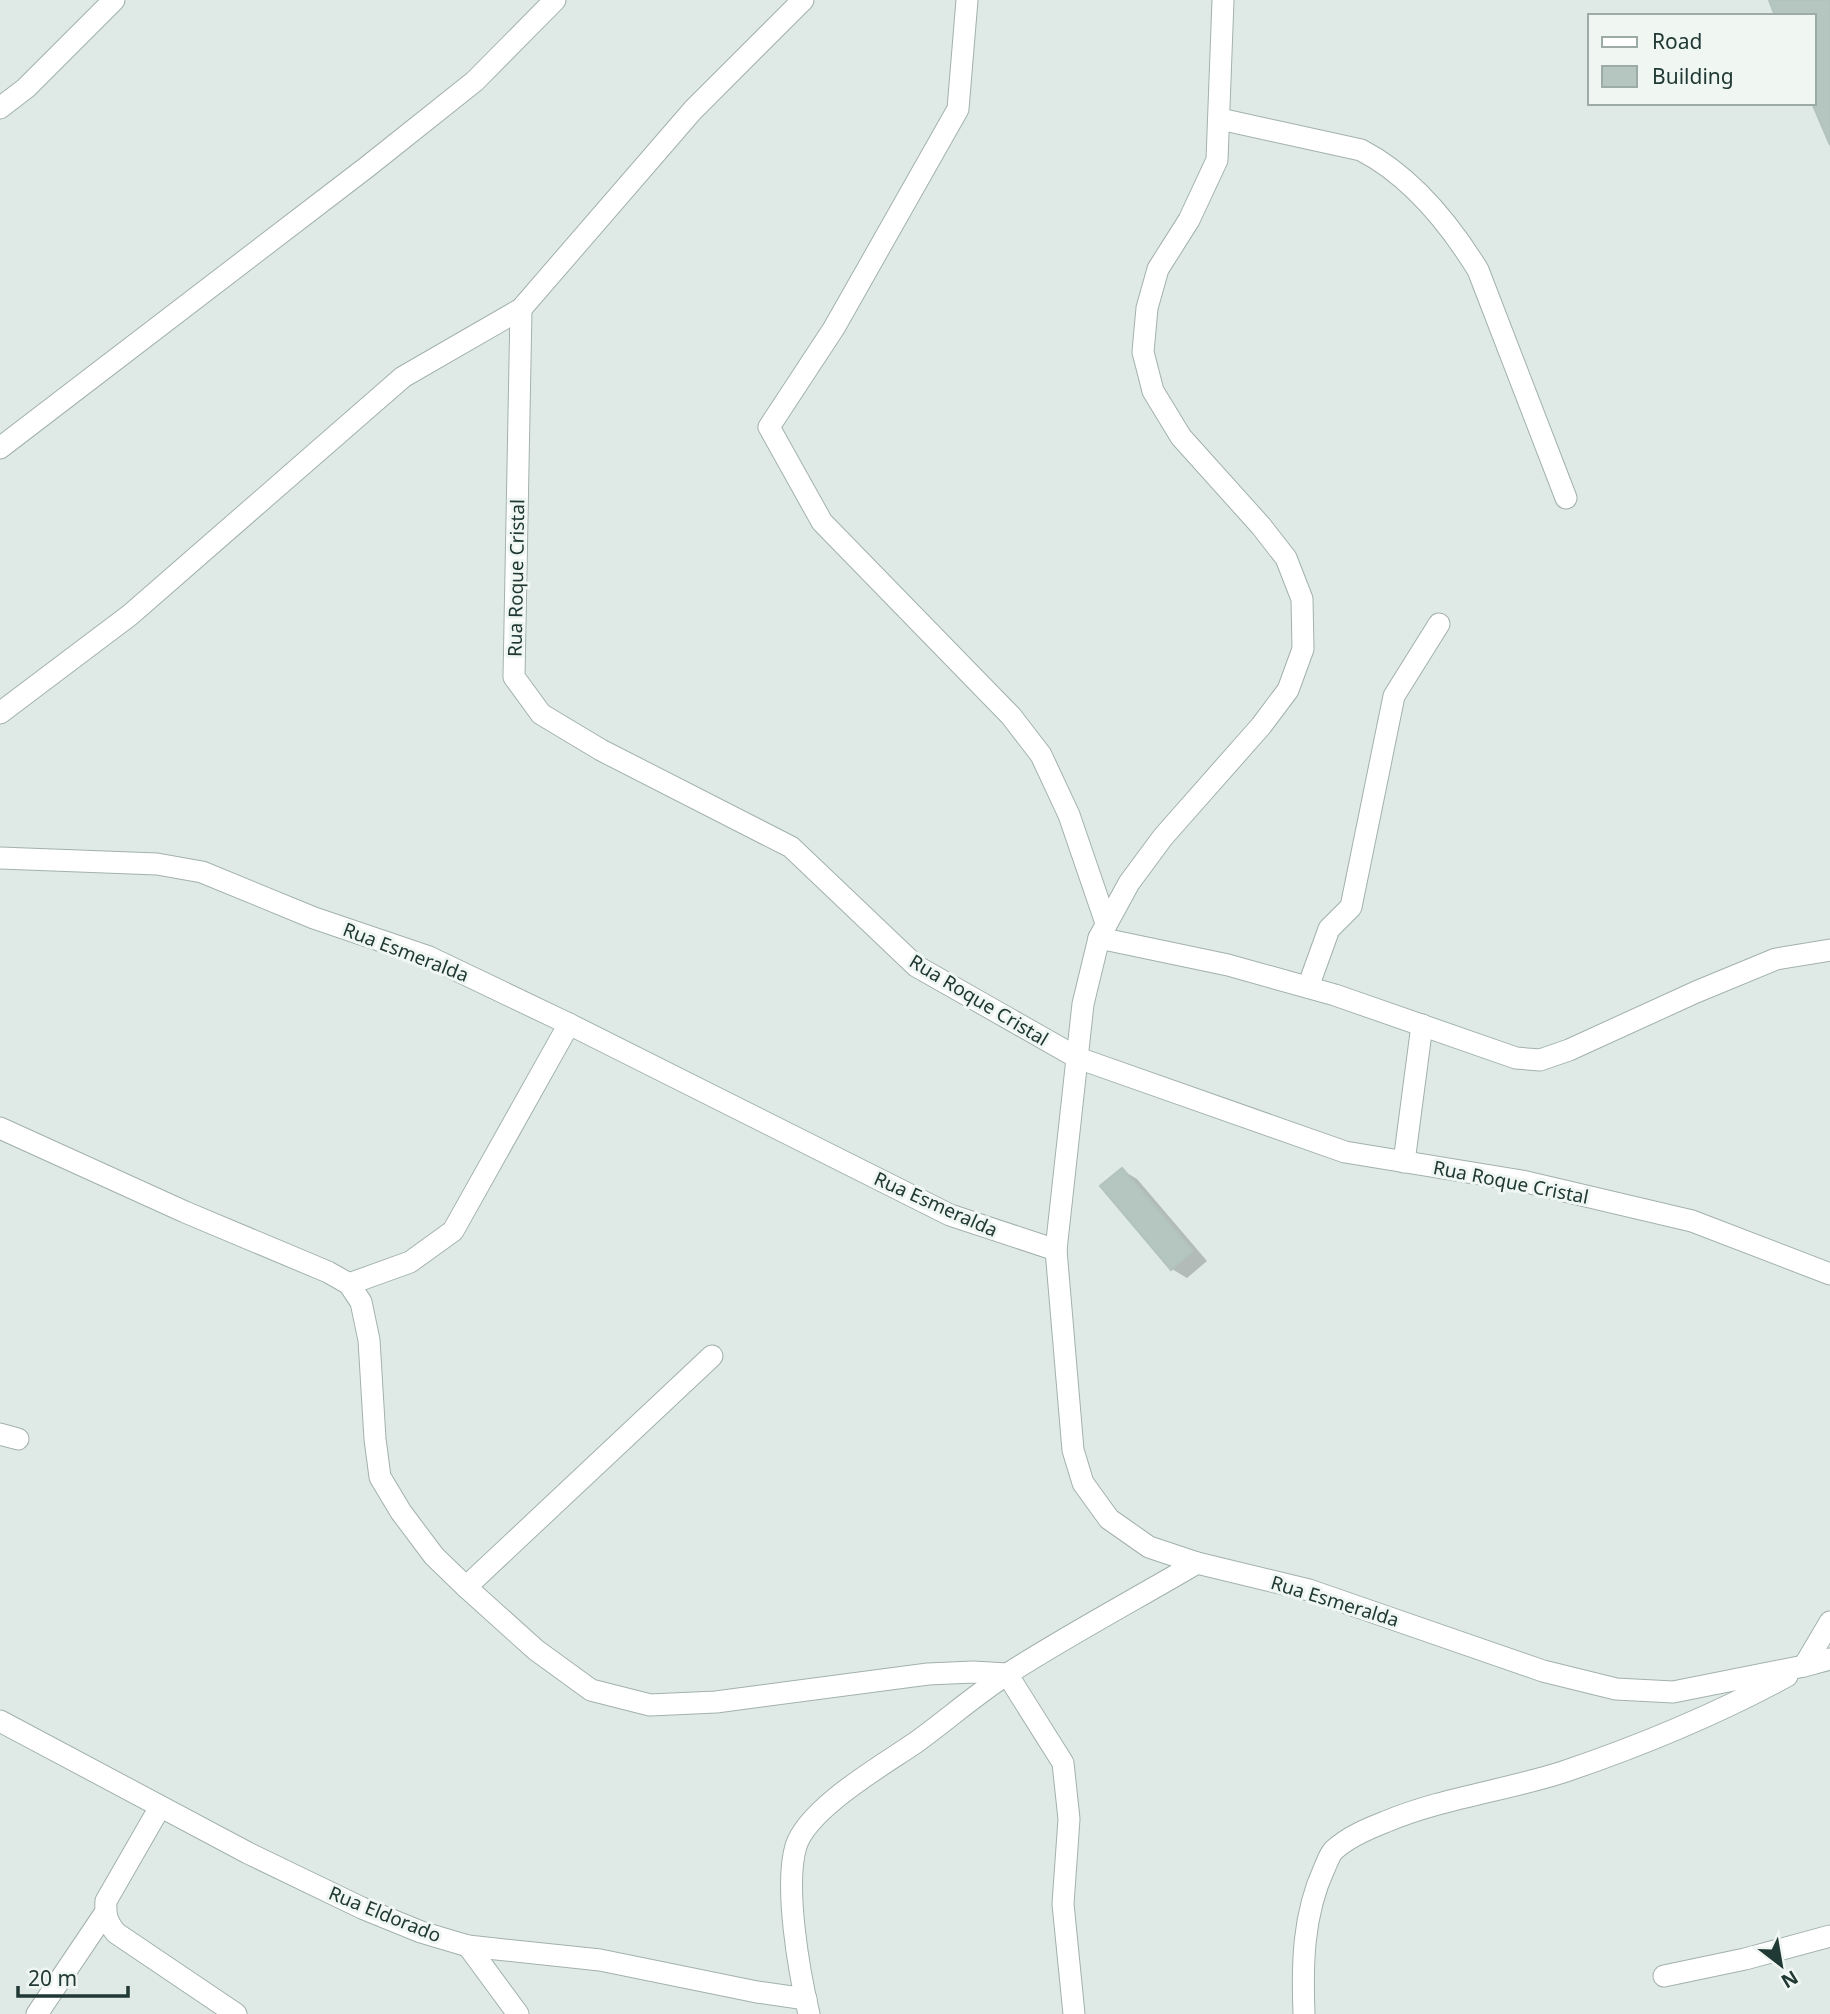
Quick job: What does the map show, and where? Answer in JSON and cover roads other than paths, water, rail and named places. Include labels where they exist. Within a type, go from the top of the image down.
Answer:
[{"type":"street","points":[[0,108],[26,88],[114,0]]},
{"type":"street","points":[[0,448],[475,81],[555,0]]},
{"type":"street","points":[[0,713],[130,615],[403,377],[521,309],[693,110],[803,0]]},
{"type":"street","points":[[967,0],[958,109],[834,328],[769,427],[822,522],[1011,716],[1041,755],[1069,814],[1103,930]]},
{"type":"street","points":[[1056,1250],[1083,1003],[1103,930],[1129,883],[1163,837],[1261,726],[1288,690],[1303,649],[1302,599],[1286,558],[1261,526],[1181,438],[1153,391],[1143,352],[1147,308],[1158,269],[1189,220],[1217,160],[1223,0]]},
{"type":"street","points":[[1220,119],[1361,150],[1380,160],[1430,205],[1457,235],[1478,270],[1566,498]]},
{"type":"street","name":"Rua Roque Cristal","points":[[521,309],[514,677],[541,713],[601,750],[791,847],[916,966],[1078,1058],[1345,1152],[1522,1181],[1692,1221],[1830,1274]]},
{"type":"street","points":[[1308,987],[1329,929],[1351,907],[1394,696],[1439,624]]},
{"type":"street","name":"Rua Esmeralda","points":[[0,858],[156,864],[202,872],[314,918],[429,957],[950,1215],[1056,1250],[1073,1450],[1083,1483],[1109,1518],[1149,1546],[1197,1563],[1309,1590],[1544,1671],[1616,1689],[1673,1692],[1830,1659]]},
{"type":"street","points":[[1103,930],[1308,987],[1516,1058],[1540,1060],[1569,1050],[1776,959],[1830,950]]},
{"type":"street","points":[[348,1284],[410,1262],[453,1231],[569,1024]]},
{"type":"street","points":[[1404,1162],[1422,1025]]},
{"type":"street","points":[[0,1128],[185,1212],[328,1272],[348,1284],[361,1302],[369,1340],[374,1439],[380,1477],[401,1512],[434,1556],[536,1650],[591,1690],[650,1705],[716,1702],[928,1674],[1007,1674]]},
{"type":"street","points":[[466,1587],[712,1356]]},
{"type":"street","points":[[808,2007],[795,1928],[791,1877],[796,1844],[813,1819],[846,1790],[1007,1674],[1197,1563]]},
{"type":"street","points":[[1804,1666],[1830,1622]]},
{"type":"street","name":"Rua Esmeralda","points":[[1304,2014],[1302,1970],[1306,1926],[1318,1884],[1332,1851],[1362,1831],[1404,1814],[1560,1773],[1652,1740],[1713,1714],[1804,1666]]},
{"type":"street","points":[[1007,1674],[1063,1763],[1069,1819],[1063,1903],[1074,2014]]},
{"type":"street","name":"Rua Eldorado","points":[[0,1721],[160,1807],[362,1908],[421,1932],[467,1946],[600,1959],[757,1992],[808,2007]]},
{"type":"street","points":[[160,1807],[106,1902],[108,1923],[116,1933],[236,2014]]},
{"type":"street","points":[[37,2014],[105,1913]]},
{"type":"street","points":[[1664,1976],[1745,1959],[1830,1936]]},
{"type":"street","points":[[467,1946],[518,2014]]}]
